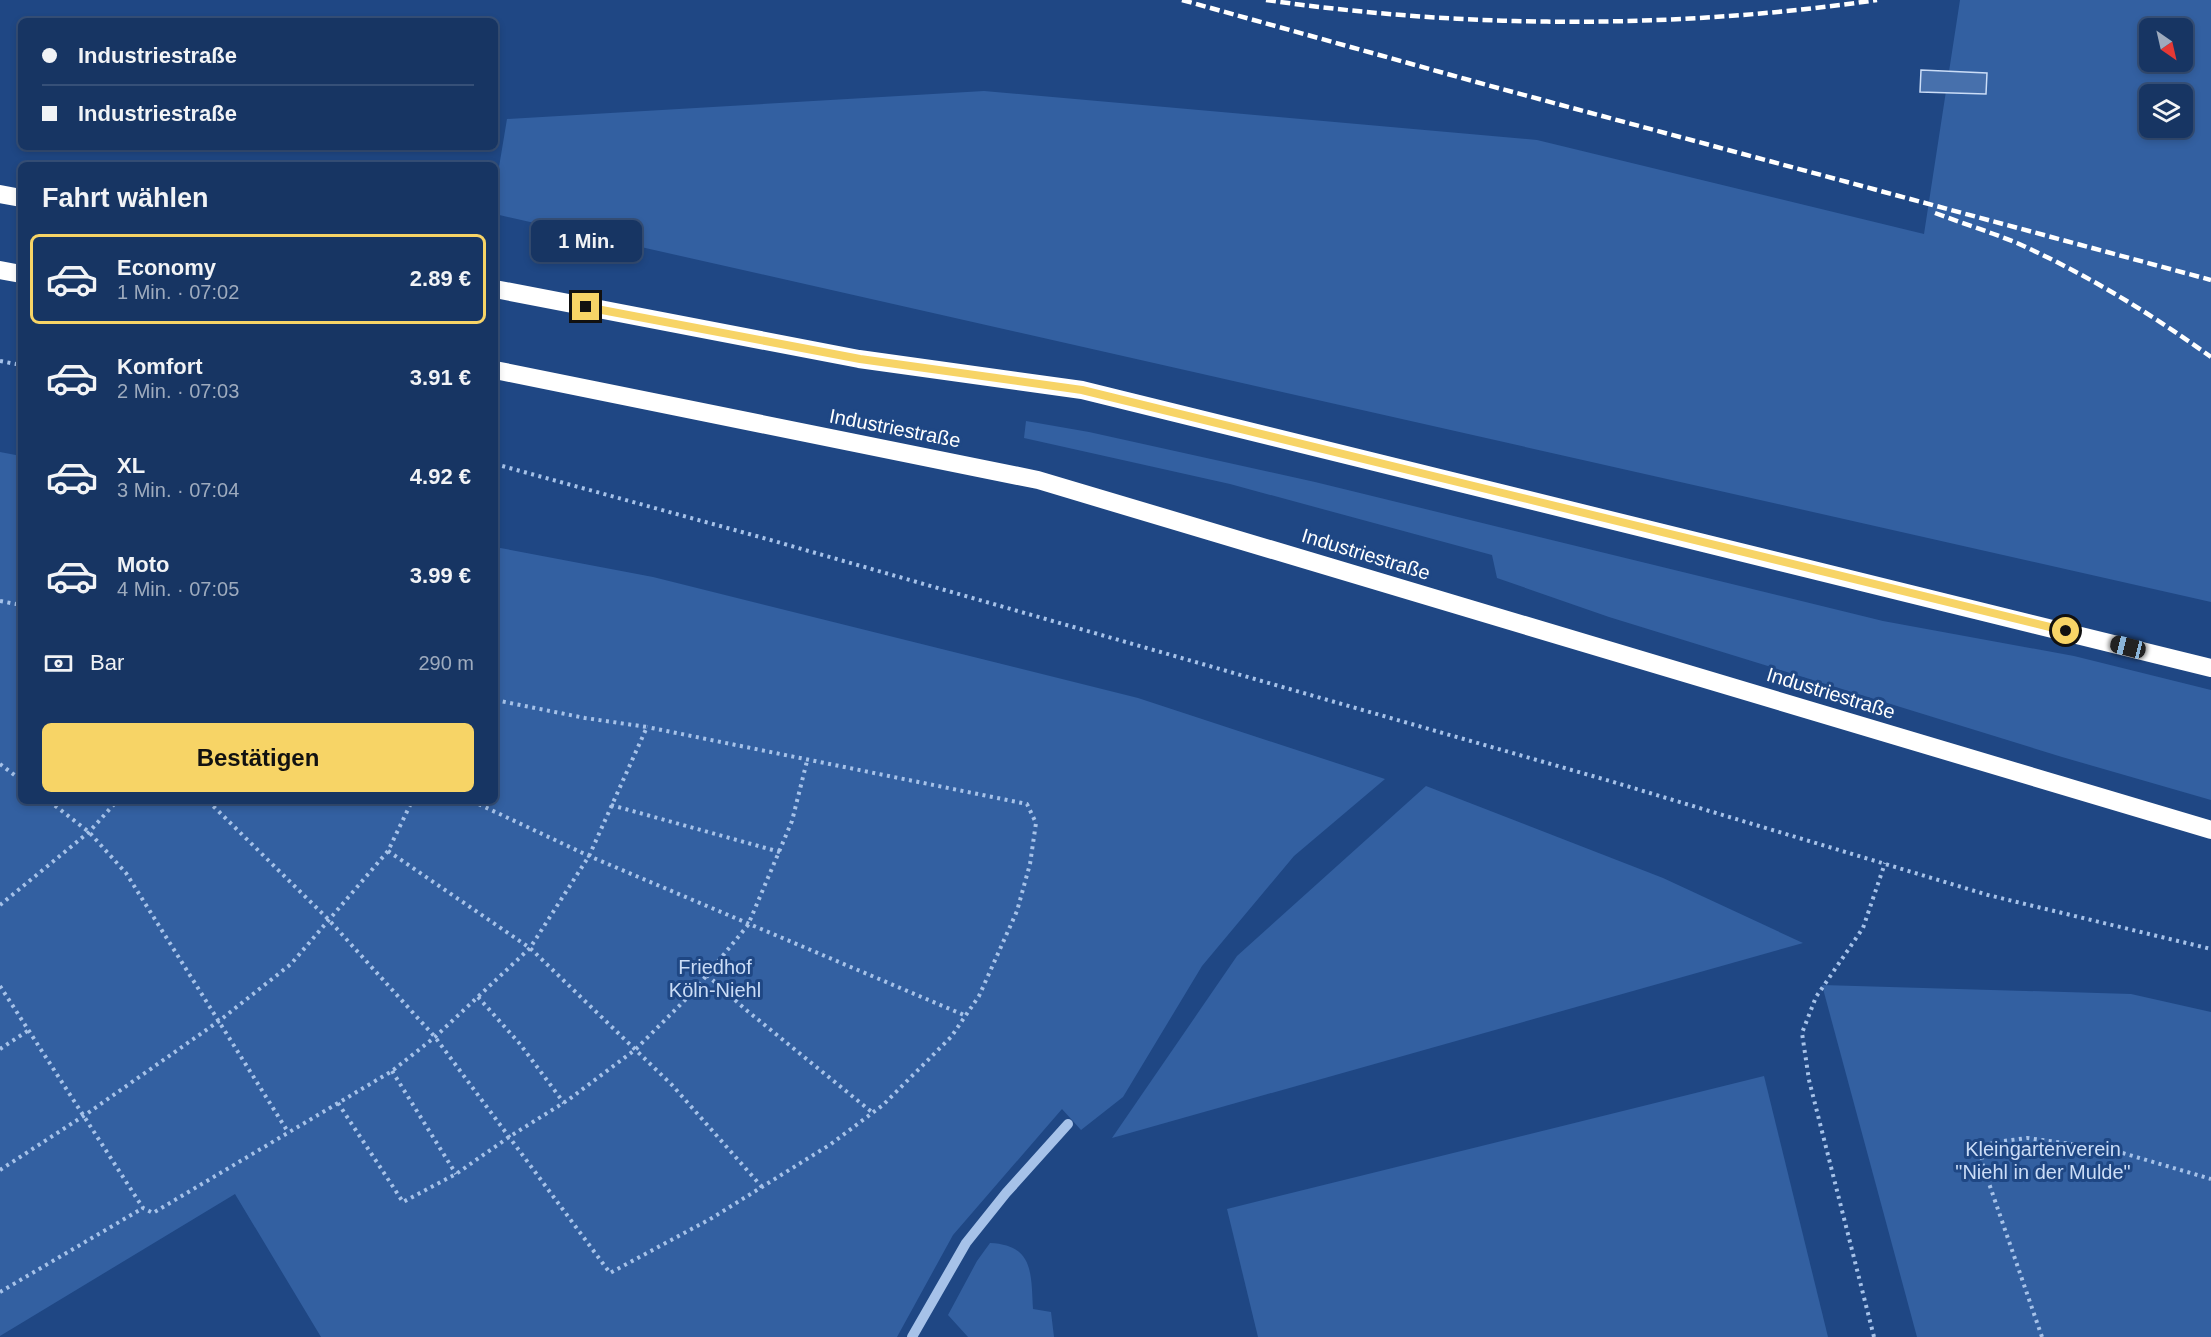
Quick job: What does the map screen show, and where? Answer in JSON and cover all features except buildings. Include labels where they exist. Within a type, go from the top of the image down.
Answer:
[{"type":"highway","points":[[0,194],[18,197]]},
{"type":"highway","points":[[0,270],[18,273]]},
{"type":"highway","points":[[498,290],[860,359],[1082,390],[2211,668]]},
{"type":"highway","name":"Industriestraße","points":[[498,371],[1038,480],[2211,830]]},
{"type":"lane","points":[[912,1337],[966,1243],[1006,1193],[1068,1124]]},
{"type":"path","points":[[0,361],[18,364]]},
{"type":"path","points":[[498,465],[1622,784],[1988,895],[2211,949]]},
{"type":"path","points":[[0,601],[18,604]]},
{"type":"path","points":[[211,804],[328,919],[435,1037],[610,1273],[712,1218],[831,1144],[873,1113],[951,1037],[979,996],[1017,911],[1030,864],[1036,823],[1027,804],[498,701]]},
{"type":"path","points":[[0,986],[143,1208],[153,1213],[392,1071],[435,1037],[530,948],[589,856],[647,728]]},
{"type":"path","points":[[338,1103],[403,1202],[456,1174],[509,1137],[564,1103],[636,1049],[693,992],[748,924],[792,821],[807,761]]},
{"type":"path","points":[[0,764],[18,778]]},
{"type":"path","points":[[53,804],[89,832],[126,873],[288,1132]]},
{"type":"path","points":[[0,905],[89,832],[114,804]]},
{"type":"path","points":[[0,1170],[85,1115],[219,1021],[291,964],[388,851],[411,804]]},
{"type":"path","points":[[478,804],[589,856],[964,1015]]},
{"type":"path","points":[[611,805],[780,852]]},
{"type":"path","points":[[388,851],[530,948],[672,1085],[762,1187]]},
{"type":"path","points":[[1874,1337],[1809,1080],[1802,1033],[1816,997],[1863,928],[1885,862]]},
{"type":"path","points":[[707,975],[873,1113]]},
{"type":"path","points":[[478,997],[520,1044],[564,1103]]},
{"type":"path","points":[[0,1049],[30,1030]]},
{"type":"path","points":[[392,1071],[456,1174]]},
{"type":"path","points":[[2042,1337],[1983,1166],[1980,1147],[1996,1142],[2026,1138],[2109,1149],[2211,1179]]},
{"type":"path","points":[[0,1292],[143,1208]]},
{"type":"green space","points":[[1960,0],[2211,0],[2211,602],[498,215],[498,173],[507,119],[984,91],[1537,140],[1924,234]]},
{"type":"green space","points":[[1026,421],[1089,432],[1315,482],[1883,621],[2074,656],[2211,690],[2211,800],[2062,757],[1609,617],[1497,578],[1492,555],[1230,484],[1024,438]]},
{"type":"green space","name":"Friedhof Köln-Niehl","points":[[0,452],[18,455],[18,804],[498,804],[498,548],[653,577],[1138,698],[1385,779],[1294,856],[1202,966],[1123,1097],[1081,1130],[1062,1109],[953,1235],[897,1337],[321,1337],[235,1194],[0,1336]]},
{"type":"green space","points":[[1426,786],[1663,878],[1803,943],[1112,1138],[1237,956]]},
{"type":"green space","name":"Kleingartenverein \"Niehl in der Mulde\"","points":[[1822,985],[2131,994],[2211,1012],[2211,1337],[1917,1337]]},
{"type":"green space","points":[[1764,1076],[1828,1337],[1258,1337],[1227,1209]]},
{"type":"green space","points":[[990,1243],[1015,1249],[1022,1256],[1030,1273],[1033,1309],[1051,1312],[1054,1337],[968,1337],[948,1315],[977,1261]]},
{"type":"railway","points":[[1182,0],[1487,85],[2211,280]]},
{"type":"railway","points":[[1266,0],[1342,10],[1418,16],[1572,22],[1725,16],[1801,10],[1877,0]]},
{"type":"railway","points":[[1935,213],[2017,243],[2093,281],[2165,325],[2211,357]]},
{"type":"route","points":[[586,307],[860,359],[1082,390],[2066,631]]}]
